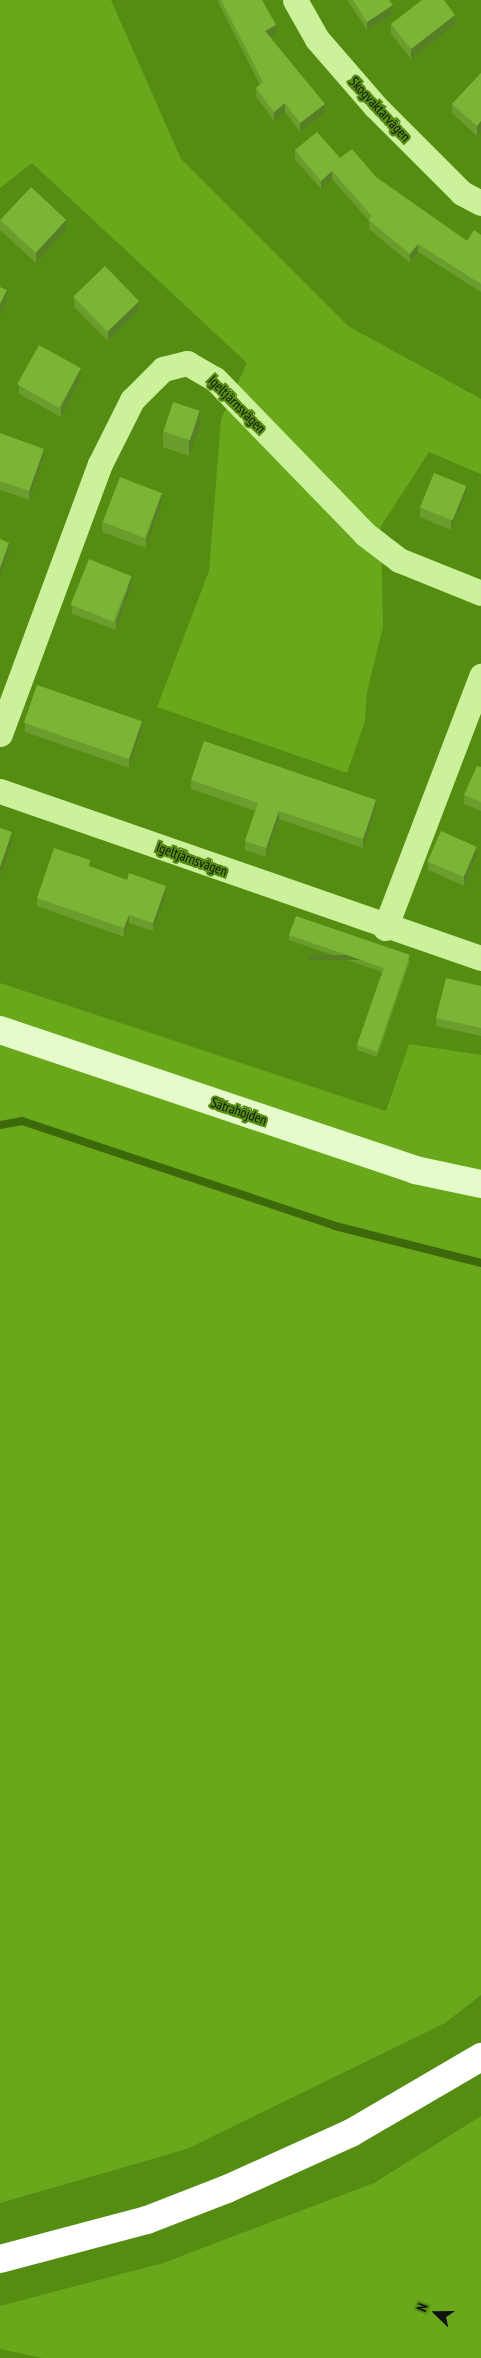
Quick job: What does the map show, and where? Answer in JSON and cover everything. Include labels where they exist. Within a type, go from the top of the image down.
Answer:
[{"type":"highway","points":[[0,2259],[148,2220],[227,2189],[351,2132],[481,2058]]},
{"type":"street","name":"Skogvaktarvägen","points":[[295,0],[317,39],[375,106],[462,193],[481,203]]},
{"type":"street","name":"Igeltjärnsvägen","points":[[0,734],[100,464],[132,400],[163,369],[187,363],[216,379],[365,534],[399,560],[481,593]]},
{"type":"street","points":[[385,928],[481,676]]},
{"type":"street","name":"Igeltjärnsvägen","points":[[0,791],[385,928],[481,958]]},
{"type":"street","name":"Sätrahöjden","points":[[0,1030],[415,1170],[481,1184]]},
{"type":"green space","points":[[0,0],[111,0],[181,159],[348,326],[481,399],[481,474],[429,452],[381,526],[383,627],[367,692],[365,721],[347,773],[157,707],[209,571],[221,419],[247,363],[32,163],[0,188]]},
{"type":"green space","points":[[0,983],[386,1111],[409,1044],[481,1055],[481,1995],[445,2023],[187,2149],[0,2203]]},
{"type":"green space","points":[[481,2116],[481,2358],[42,2358],[0,2349],[0,2306],[163,2263],[374,2183]]},
{"type":"building","points":[[221,0],[262,0],[276,25],[265,31],[325,104],[300,123],[285,103],[274,112],[256,88],[263,82]]},
{"type":"building","points":[[353,0],[389,0],[393,5],[367,22]]},
{"type":"building","points":[[422,0],[444,0],[455,15],[411,49],[391,24]]},
{"type":"building","points":[[481,73],[481,121],[477,126],[452,104]]},
{"type":"building","points":[[317,132],[340,158],[352,149],[376,177],[467,241],[474,230],[481,235],[481,284],[418,244],[410,254],[369,220],[372,216],[332,171],[321,181],[295,150]]},
{"type":"building","points":[[31,187],[66,220],[35,253],[0,220]]},
{"type":"building","points":[[105,266],[139,301],[107,332],[73,297]]},
{"type":"building","points":[[0,287],[7,290],[0,304]]},
{"type":"building","points":[[39,345],[81,368],[59,408],[17,384]]},
{"type":"building","points":[[173,402],[200,411],[190,440],[163,431]]},
{"type":"building","points":[[0,433],[44,449],[29,491],[0,481]]},
{"type":"building","points":[[434,473],[466,486],[453,520],[420,507]]},
{"type":"building","points":[[120,477],[162,493],[145,538],[103,522]]},
{"type":"building","points":[[0,539],[9,543],[0,568]]},
{"type":"building","points":[[89,559],[132,576],[113,622],[71,604]]},
{"type":"building","points":[[37,685],[142,721],[129,759],[24,723]]},
{"type":"building","points":[[204,741],[376,800],[363,839],[279,811],[266,848],[245,841],[258,803],[191,780]]},
{"type":"building","points":[[477,766],[481,767],[481,802],[464,795]]},
{"type":"building","points":[[0,828],[12,832],[0,867]]},
{"type":"building","points":[[441,831],[477,847],[463,877],[428,861]]},
{"type":"building","points":[[54,848],[90,860],[89,866],[127,880],[129,873],[166,886],[153,923],[129,915],[124,928],[37,898]]},
{"type":"building","points":[[296,916],[410,955],[377,1052],[357,1045],[384,968],[289,935]]},
{"type":"building","points":[[446,978],[481,986],[481,1028],[436,1018]]},
{"type":"waterway","points":[[0,1125],[22,1121],[335,1226],[481,1263]]}]
